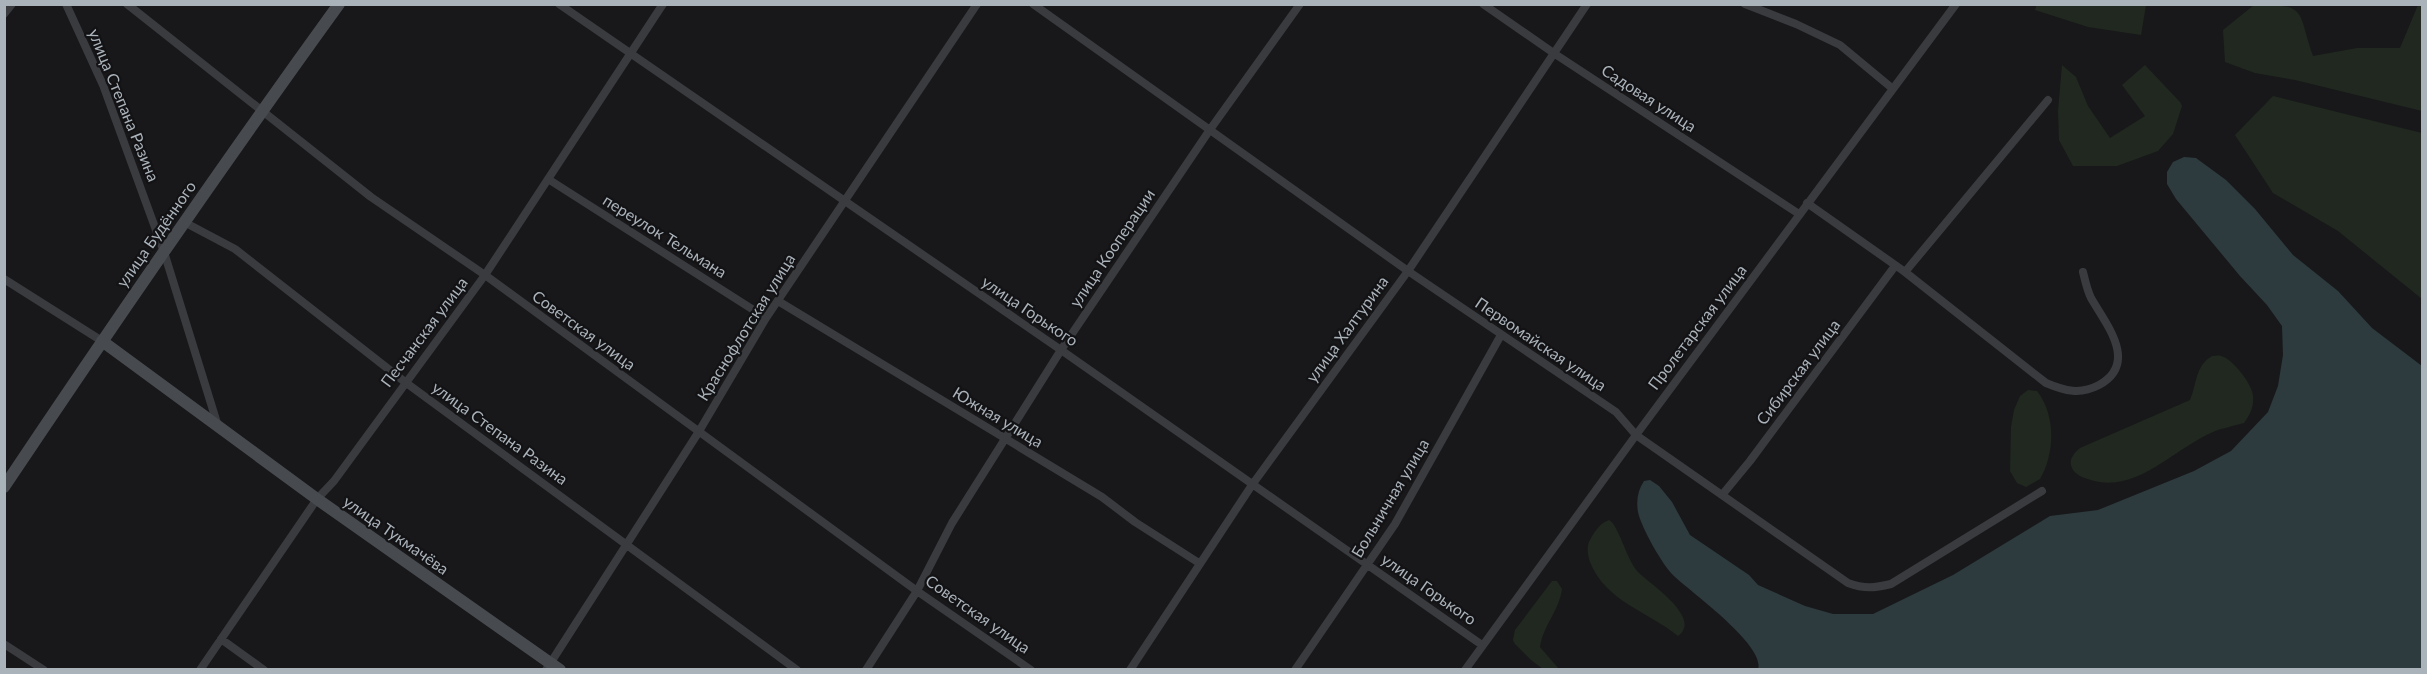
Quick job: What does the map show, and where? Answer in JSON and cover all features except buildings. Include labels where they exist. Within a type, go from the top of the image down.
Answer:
[{"type":"street","points":[[4,14],[12,4]]},
{"type":"street","name":"улица Степана Разина","points":[[66,4],[104,85],[164,252]]},
{"type":"street","name":"Советская улица","points":[[127,4],[371,197],[485,275],[698,433],[917,591],[1031,669]]},
{"type":"street","name":"улица Будённого","points":[[4,487],[184,222],[339,4]]},
{"type":"street","name":"улица Горького","points":[[559,4],[1061,350],[1482,645]]},
{"type":"street","name":"Песчанская улица","points":[[200,669],[317,499],[334,481],[485,275],[663,4]]},
{"type":"street","name":"Краснофлотская улица","points":[[552,667],[626,544],[698,433],[766,318],[846,203],[977,4]]},
{"type":"street","name":"Первомайская улица","points":[[1033,4],[1408,271],[1616,412],[1636,435],[1848,583],[1862,588],[1891,584],[1911,574],[2042,491]]},
{"type":"street","name":"улица Кооперации","points":[[866,669],[917,591],[952,523],[1061,350],[1209,131],[1300,4]]},
{"type":"street","name":"Садовая улица","points":[[1484,4],[1555,54],[1799,214]]},
{"type":"street","name":"улица Халтурина","points":[[1130,669],[1252,484],[1408,271],[1587,4]]},
{"type":"street","points":[[1745,4],[1796,24],[1840,45],[1893,88]]},
{"type":"street","name":"Пролетарская улица","points":[[1465,669],[1952,6]]},
{"type":"street","points":[[1905,272],[2048,100]]},
{"type":"street","name":"переулок Тельмана","points":[[548,179],[766,318]]},
{"type":"street","points":[[1807,203],[1905,272],[2046,383],[2065,391],[2081,392],[2101,384],[2116,368],[2118,351],[2112,331],[2089,296],[2083,272]]},
{"type":"street","name":"улица Степана Разина","points":[[184,222],[235,249],[405,382],[797,669]]},
{"type":"street","points":[[164,252],[217,423]]},
{"type":"street","name":"Сибирская улица","points":[[1722,495],[1750,461],[1895,266]]},
{"type":"street","name":"улица Тукмачёва","points":[[4,279],[102,341],[217,423],[317,499],[552,667]]},
{"type":"street","name":"Южная улица","points":[[778,301],[1102,497],[1135,522],[1199,563]]},
{"type":"street","name":"Больничная улица","points":[[1295,669],[1395,524],[1501,334]]},
{"type":"street","points":[[221,639],[264,669]]},
{"type":"street","points":[[4,645],[44,669]]},
{"type":"shaded area","points":[[2037,4],[2146,5],[2141,35],[2088,27],[2035,10]]},
{"type":"shaded area","points":[[2254,5],[2284,6],[2298,13],[2313,56],[2357,48],[2400,48],[2418,5],[2422,5],[2422,111],[2295,80],[2255,73],[2225,62],[2223,30]]},
{"type":"shaded area","points":[[2062,65],[2076,77],[2088,106],[2110,138],[2145,116],[2122,85],[2145,65],[2182,106],[2173,134],[2158,151],[2117,166],[2073,166],[2059,140],[2058,111]]},
{"type":"shaded area","points":[[2273,96],[2422,133],[2422,299],[2338,231],[2273,193],[2235,135]]},
{"type":"shaded area","points":[[2184,157],[2196,158],[2226,180],[2255,209],[2293,255],[2338,291],[2372,328],[2422,366],[2422,669],[1758,669],[1757,659],[1751,647],[1710,606],[1669,571],[1659,555],[1643,527],[1638,512],[1638,495],[1644,481],[1650,480],[1659,486],[1672,502],[1690,535],[1749,575],[1758,585],[1805,606],[1833,614],[1873,614],[1953,575],[2050,516],[2098,510],[2194,471],[2231,451],[2268,412],[2278,386],[2283,355],[2282,326],[2267,305],[2176,199],[2167,184],[2167,172],[2173,162]]},
{"type":"shaded area","points":[[2212,356],[2226,358],[2250,385],[2253,404],[2244,423],[2213,432],[2154,468],[2124,481],[2108,483],[2091,480],[2080,476],[2073,470],[2071,459],[2080,448],[2190,400],[2199,370]]},
{"type":"shaded area","points":[[2028,390],[2037,391],[2048,411],[2051,446],[2049,458],[2040,479],[2026,487],[2017,483],[2010,471],[2011,427],[2014,410],[2020,396]]},
{"type":"shaded area","points":[[1609,520],[1616,528],[1638,572],[1663,593],[1679,611],[1684,620],[1684,629],[1678,636],[1617,597],[1597,576],[1589,560],[1588,545],[1598,528]]},
{"type":"shaded area","points":[[1552,581],[1557,581],[1562,589],[1540,647],[1559,669],[1543,669],[1531,660],[1513,640],[1515,630]]}]
